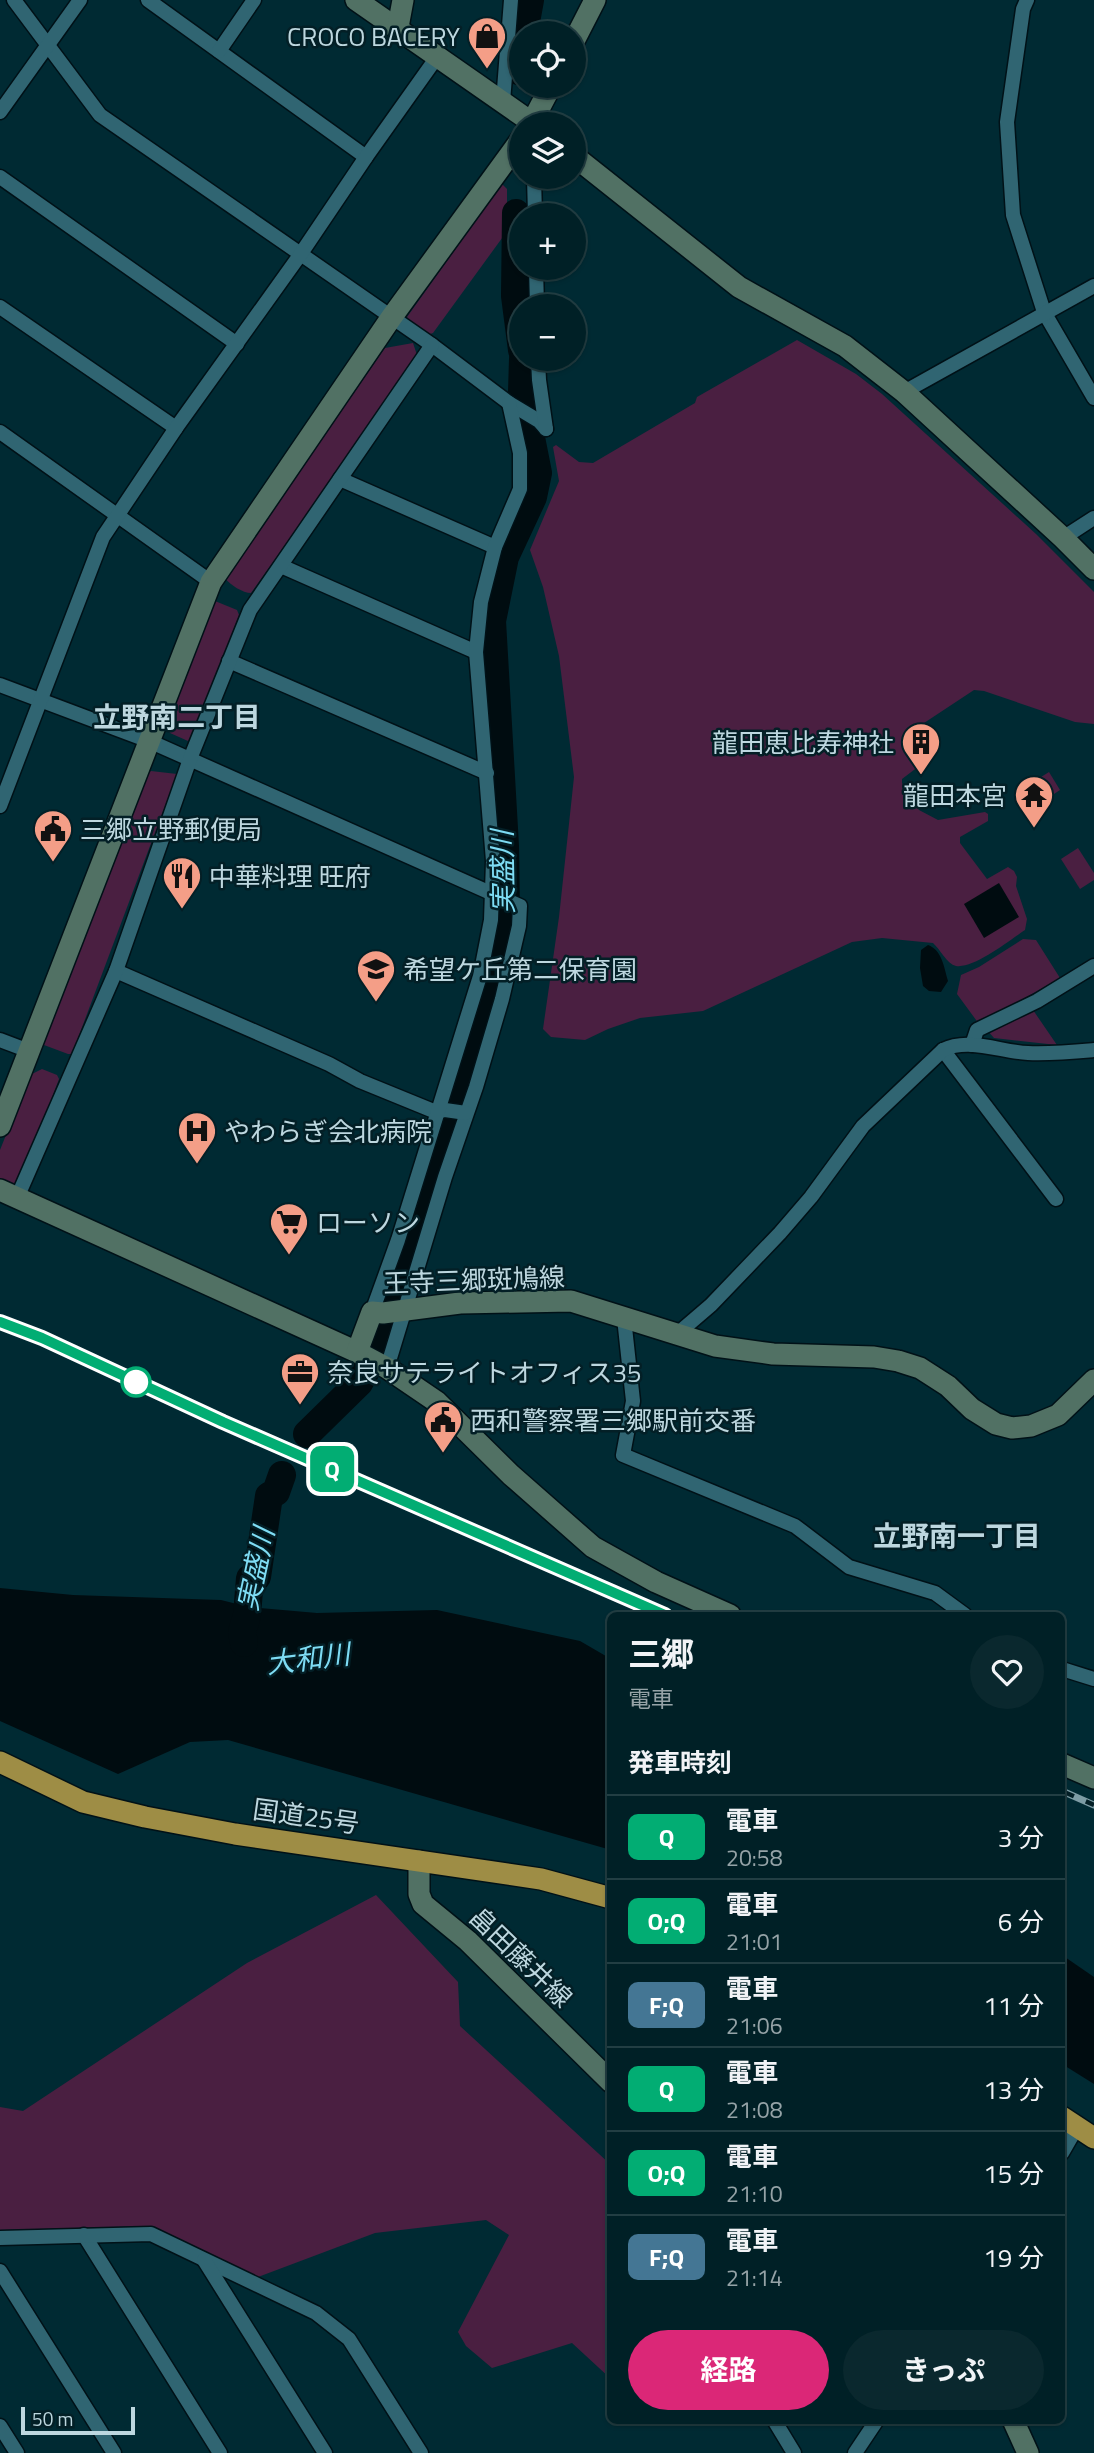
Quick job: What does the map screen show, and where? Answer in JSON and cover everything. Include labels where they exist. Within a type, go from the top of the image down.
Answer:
[{"type":"highway","name":"国道25号","points":[[0,1762],[83,1802],[145,1817],[551,1881],[607,1897]]},
{"type":"street","points":[[15,0],[100,115],[432,345],[513,406],[539,421],[546,429],[539,371]]},
{"type":"street","points":[[0,112],[80,0]]},
{"type":"street","points":[[148,0],[366,157]]},
{"type":"street","points":[[219,51],[254,0]]},
{"type":"street","points":[[356,0],[398,27],[514,112]]},
{"type":"street","points":[[398,27],[403,0]]},
{"type":"street","points":[[503,102],[511,0]]},
{"type":"street","points":[[584,21],[595,0]]},
{"type":"street","points":[[1027,0],[1023,9],[1007,122],[1013,215],[1044,312],[1094,398]]},
{"type":"street","points":[[0,806],[103,537],[176,428],[300,255],[436,57]]},
{"type":"street","points":[[0,1126],[211,582],[391,318],[509,156]]},
{"type":"street","points":[[586,166],[739,287],[845,346],[904,392],[1063,537],[1094,569]]},
{"type":"street","points":[[0,177],[237,344]]},
{"type":"street","points":[[904,392],[1094,286]]},
{"type":"street","points":[[0,307],[176,428]]},
{"type":"street","points":[[432,345],[250,610],[190,760],[116,971],[8,1194],[372,1360],[437,1402],[511,1475],[593,1547],[656,1582],[723,1612]]},
{"type":"street","points":[[390,1311],[398,1240],[441,1111],[480,976],[496,897],[476,652],[481,602],[495,547],[520,489],[520,453],[513,406]]},
{"type":"street","points":[[0,432],[211,582]]},
{"type":"street","points":[[340,479],[495,547]]},
{"type":"street","points":[[1063,537],[1094,519]]},
{"type":"street","points":[[281,566],[476,652]]},
{"type":"street","points":[[229,661],[487,773]]},
{"type":"street","points":[[0,685],[149,741],[520,906],[519,926],[502,999],[476,1087],[372,1360]]},
{"type":"street","points":[[972,1045],[977,1030],[1037,1001],[1094,965]]},
{"type":"street","points":[[116,971],[360,1081],[441,1111],[466,1113]]},
{"type":"street","points":[[0,1040],[29,1051]]},
{"type":"street","points":[[676,1335],[711,1305],[780,1233],[811,1197],[863,1126],[943,1050],[955,1044],[1026,1053],[1063,1054],[1094,1049]]},
{"type":"street","points":[[943,1050],[1056,1199]]},
{"type":"street","name":"王寺三郷斑鳩線","points":[[372,1360],[390,1311],[460,1303],[572,1301],[715,1346],[773,1354],[874,1357],[898,1361],[919,1368],[948,1386],[972,1409],[996,1424],[1012,1428],[1031,1426],[1058,1415],[1094,1380]]},
{"type":"street","points":[[624,1318],[633,1401],[623,1455],[795,1527],[849,1567],[935,1593],[961,1612]]},
{"type":"street","points":[[1065,1670],[1094,1679]]},
{"type":"street","points":[[1065,1765],[1094,1778]]},
{"type":"street","name":"畠田藤井線","points":[[419,1861],[419,1894],[423,1904],[468,1941],[607,2078]]},
{"type":"street","points":[[1065,2148],[1078,2127]]},
{"type":"street","points":[[0,2238],[151,2234],[316,2313],[349,2339],[421,2453]]},
{"type":"street","points":[[84,2235],[220,2453]]},
{"type":"street","points":[[203,2259],[325,2453]]},
{"type":"street","points":[[0,2271],[114,2453]]},
{"type":"street","points":[[776,2424],[794,2453]]},
{"type":"street","points":[[855,2453],[874,2424]]},
{"type":"street","points":[[1015,2424],[1028,2453]]},
{"type":"street","points":[[0,2426],[17,2453]]},
{"type":"shaded area","points":[[502,184],[507,189],[505,234],[433,333],[427,335],[410,323],[407,317]]},
{"type":"shaded area","points":[[797,340],[856,374],[882,394],[1036,534],[1094,592],[1094,724],[1075,722],[974,690],[921,725],[920,732],[931,751],[931,757],[902,779],[919,810],[938,820],[985,812],[988,814],[988,821],[960,837],[960,843],[987,879],[1008,867],[1014,871],[1027,919],[1025,930],[992,953],[964,966],[956,966],[950,962],[933,943],[882,938],[852,942],[703,1011],[640,1018],[585,1040],[551,1037],[543,1029],[559,917],[574,777],[559,656],[543,587],[530,550],[559,481],[553,447],[556,445],[579,462],[593,463],[695,403],[697,397]]},
{"type":"shaded area","points":[[413,343],[418,358],[251,593],[233,586],[225,578],[385,348]]},
{"type":"shaded area","points":[[215,601],[237,610],[239,615],[193,737],[188,741],[170,733],[166,725]]},
{"type":"shaded area","points":[[151,771],[177,774],[72,1054],[68,1054],[44,1045],[43,1038],[147,773]]},
{"type":"shaded area","points":[[1049,772],[1060,790],[1042,802],[1030,784]]},
{"type":"shaded area","points":[[1078,848],[1094,873],[1094,880],[1080,889],[1061,859]]},
{"type":"shaded area","points":[[1023,939],[1036,940],[1060,978],[979,1024],[957,994],[961,975],[979,967]]},
{"type":"shaded area","points":[[1033,1010],[1057,1045],[994,1038],[987,1030],[1008,1024]]},
{"type":"shaded area","points":[[42,1069],[57,1075],[59,1079],[18,1189],[0,1179],[0,1150],[30,1075]]},
{"type":"shaded area","points":[[376,1895],[458,1982],[460,2026],[607,2161],[607,2375],[572,2343],[492,2368],[466,2346],[458,2332],[509,2235],[486,2220],[375,2233],[258,2277],[150,2226],[0,2230],[0,2107],[23,2111],[247,1963]]},
{"type":"water","points":[[999,883],[1019,917],[984,938],[964,904]]},
{"type":"water","points":[[928,945],[939,955],[945,970],[948,981],[941,992],[929,991],[923,986],[921,950]]},
{"type":"water","name":"大和川","points":[[0,1588],[73,1595],[221,1600],[249,1607],[317,1613],[437,1610],[580,1641],[607,1657],[607,1849],[228,1740],[190,1742],[118,1774],[0,1721]]},
{"type":"water","points":[[1065,1957],[1094,1977],[1094,2084],[1065,2066]]},
{"type":"waterway","name":"実盛川","points":[[526,21],[530,0]]},
{"type":"waterway","name":"実盛川","points":[[515,280],[515,294]]},
{"type":"waterway","name":"実盛川","points":[[307,1434],[359,1383],[381,1344],[478,1029],[506,915],[505,846],[492,621],[505,557],[533,497],[538,473],[522,392],[523,371]]},
{"type":"waterway","name":"実盛川","points":[[244,1643],[242,1632],[247,1615],[250,1578],[257,1577],[269,1496],[276,1492],[282,1475]]},
{"type":"railway","points":[[0,1322],[42,1338],[188,1406],[658,1612]]},
{"type":"railway","points":[[1065,1792],[1094,1805]]},
{"type":"train","name":"Q","points":[[0,1322],[42,1338],[223,1422],[658,1612]]},
{"type":"place","name":"CROCO BACERY","points":[[487,70]]},
{"type":"place","name":"龍田恵比寿神社","points":[[921,776]]},
{"type":"place","name":"龍田本宮","points":[[1034,829]]},
{"type":"place","name":"三郷立野郵便局","points":[[53,863]]},
{"type":"place","name":"中華料理 旺府","points":[[182,910]]},
{"type":"place","name":"希望ケ丘第二保育園","points":[[376,1003]]},
{"type":"place","name":"やわらぎ会北病院","points":[[197,1165]]},
{"type":"place","name":"ローソン","points":[[289,1256]]},
{"type":"place","name":"奈良サテライトオフィス35","points":[[300,1406]]},
{"type":"place","name":"西和警察署三郷駅前交番","points":[[443,1454]]},
{"type":"district","name":"立野南二丁目","points":[[177,716]]},
{"type":"district","name":"立野南一丁目","points":[[957,1535]]}]
